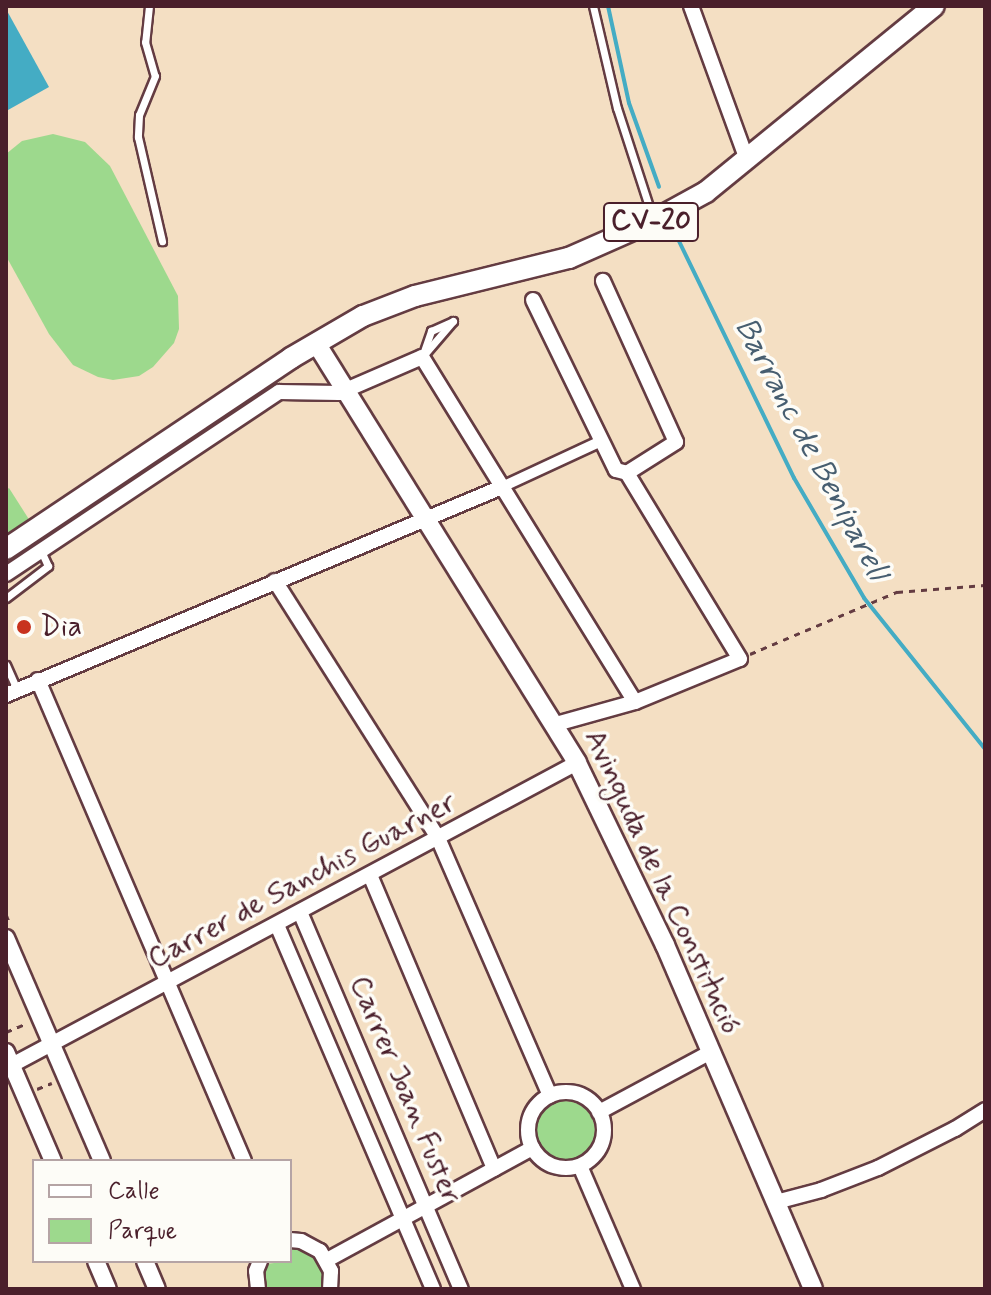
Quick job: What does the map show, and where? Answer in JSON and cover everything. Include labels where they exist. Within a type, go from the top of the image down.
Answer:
[{"type":"main road","name":"CV-20","points":[[6,549],[316,343],[396,302],[569,258],[653,221],[706,192],[934,6]]},
{"type":"main road","name":"Avinguda de la Constitució","points":[[316,343],[556,724],[577,763],[628,864],[813,1289]]},
{"type":"street","points":[[691,6],[747,160]]},
{"type":"street","points":[[603,281],[676,442],[627,473]]},
{"type":"street","points":[[533,300],[616,470],[627,473],[740,659],[635,702],[556,724]]},
{"type":"street","points":[[6,574],[279,392],[347,390],[422,357]]},
{"type":"street","name":"Avinguda de la Constitució","points":[[422,357],[635,702]]},
{"type":"street","points":[[12,692],[502,487],[601,441]]},
{"type":"street","points":[[275,581],[438,838],[550,1096]]},
{"type":"street","points":[[38,680],[243,1159]]},
{"type":"street","name":"Carrer de Sanchis Guarner","points":[[9,1058],[52,1046],[577,763]]},
{"type":"street","points":[[370,875],[494,1169]]},
{"type":"street","name":"Carrer Joan Fuster","points":[[300,912],[461,1289]]},
{"type":"street","name":"Carrer Joan Fuster","points":[[277,925],[433,1289]]},
{"type":"street","points":[[6,938],[101,1159]]},
{"type":"street","points":[[599,1112],[711,1052]]},
{"type":"street","points":[[9,1058],[52,1159]]},
{"type":"street","points":[[572,1093],[583,1096],[599,1112],[603,1137],[599,1149],[580,1166],[558,1167],[539,1157],[532,1148],[528,1136],[532,1112],[550,1096],[572,1093]]},
{"type":"street","points":[[776,1202],[821,1190],[878,1168],[955,1129],[985,1110]]},
{"type":"street","points":[[327,1260],[532,1148]]},
{"type":"street","points":[[580,1166],[633,1289]]},
{"type":"street","points":[[292,1240],[311,1244],[327,1260],[331,1271],[330,1289]]},
{"type":"street","points":[[97,1263],[108,1289]]},
{"type":"street","points":[[146,1263],[157,1289]]},
{"type":"street","points":[[258,1289],[256,1271],[259,1263]]},
{"type":"lane","points":[[149,6],[145,42],[155,76],[139,115],[138,137],[162,241]]},
{"type":"lane","points":[[593,6],[617,108],[653,221]]},
{"type":"lane","points":[[453,321],[432,345],[422,357],[431,331],[453,321]]},
{"type":"lane","points":[[6,598],[48,566],[40,550]]},
{"type":"lane","points":[[6,666],[12,692]]},
{"type":"path","points":[[740,659],[897,592],[985,585]]},
{"type":"path","points":[[24,1095],[66,1077]]},
{"type":"green space","points":[[53,134],[85,142],[110,166],[178,296],[179,329],[174,343],[153,367],[139,376],[113,380],[98,377],[73,365],[49,334],[6,256],[6,154],[22,141]]},
{"type":"green space","points":[[9,488],[30,521],[6,539],[6,490]]},
{"type":"green space","points":[[565,1101],[577,1103],[586,1110],[593,1119],[593,1143],[586,1152],[577,1159],[565,1161],[553,1159],[544,1152],[537,1143],[535,1131],[537,1119],[544,1110],[553,1103]]},
{"type":"green space","points":[[292,1248],[309,1252],[317,1258],[324,1278],[321,1289],[265,1289],[263,1273],[266,1264],[292,1263]]},
{"type":"water","points":[[6,9],[49,87],[8,110],[6,107]]},
{"type":"waterway","name":"Barranc de Beniparell","points":[[608,6],[629,103],[659,187]]},
{"type":"waterway","name":"Barranc de Beniparell","points":[[676,235],[794,478],[864,598],[985,749]]},
{"type":"place","name":"Dia","points":[[24,627]]}]
